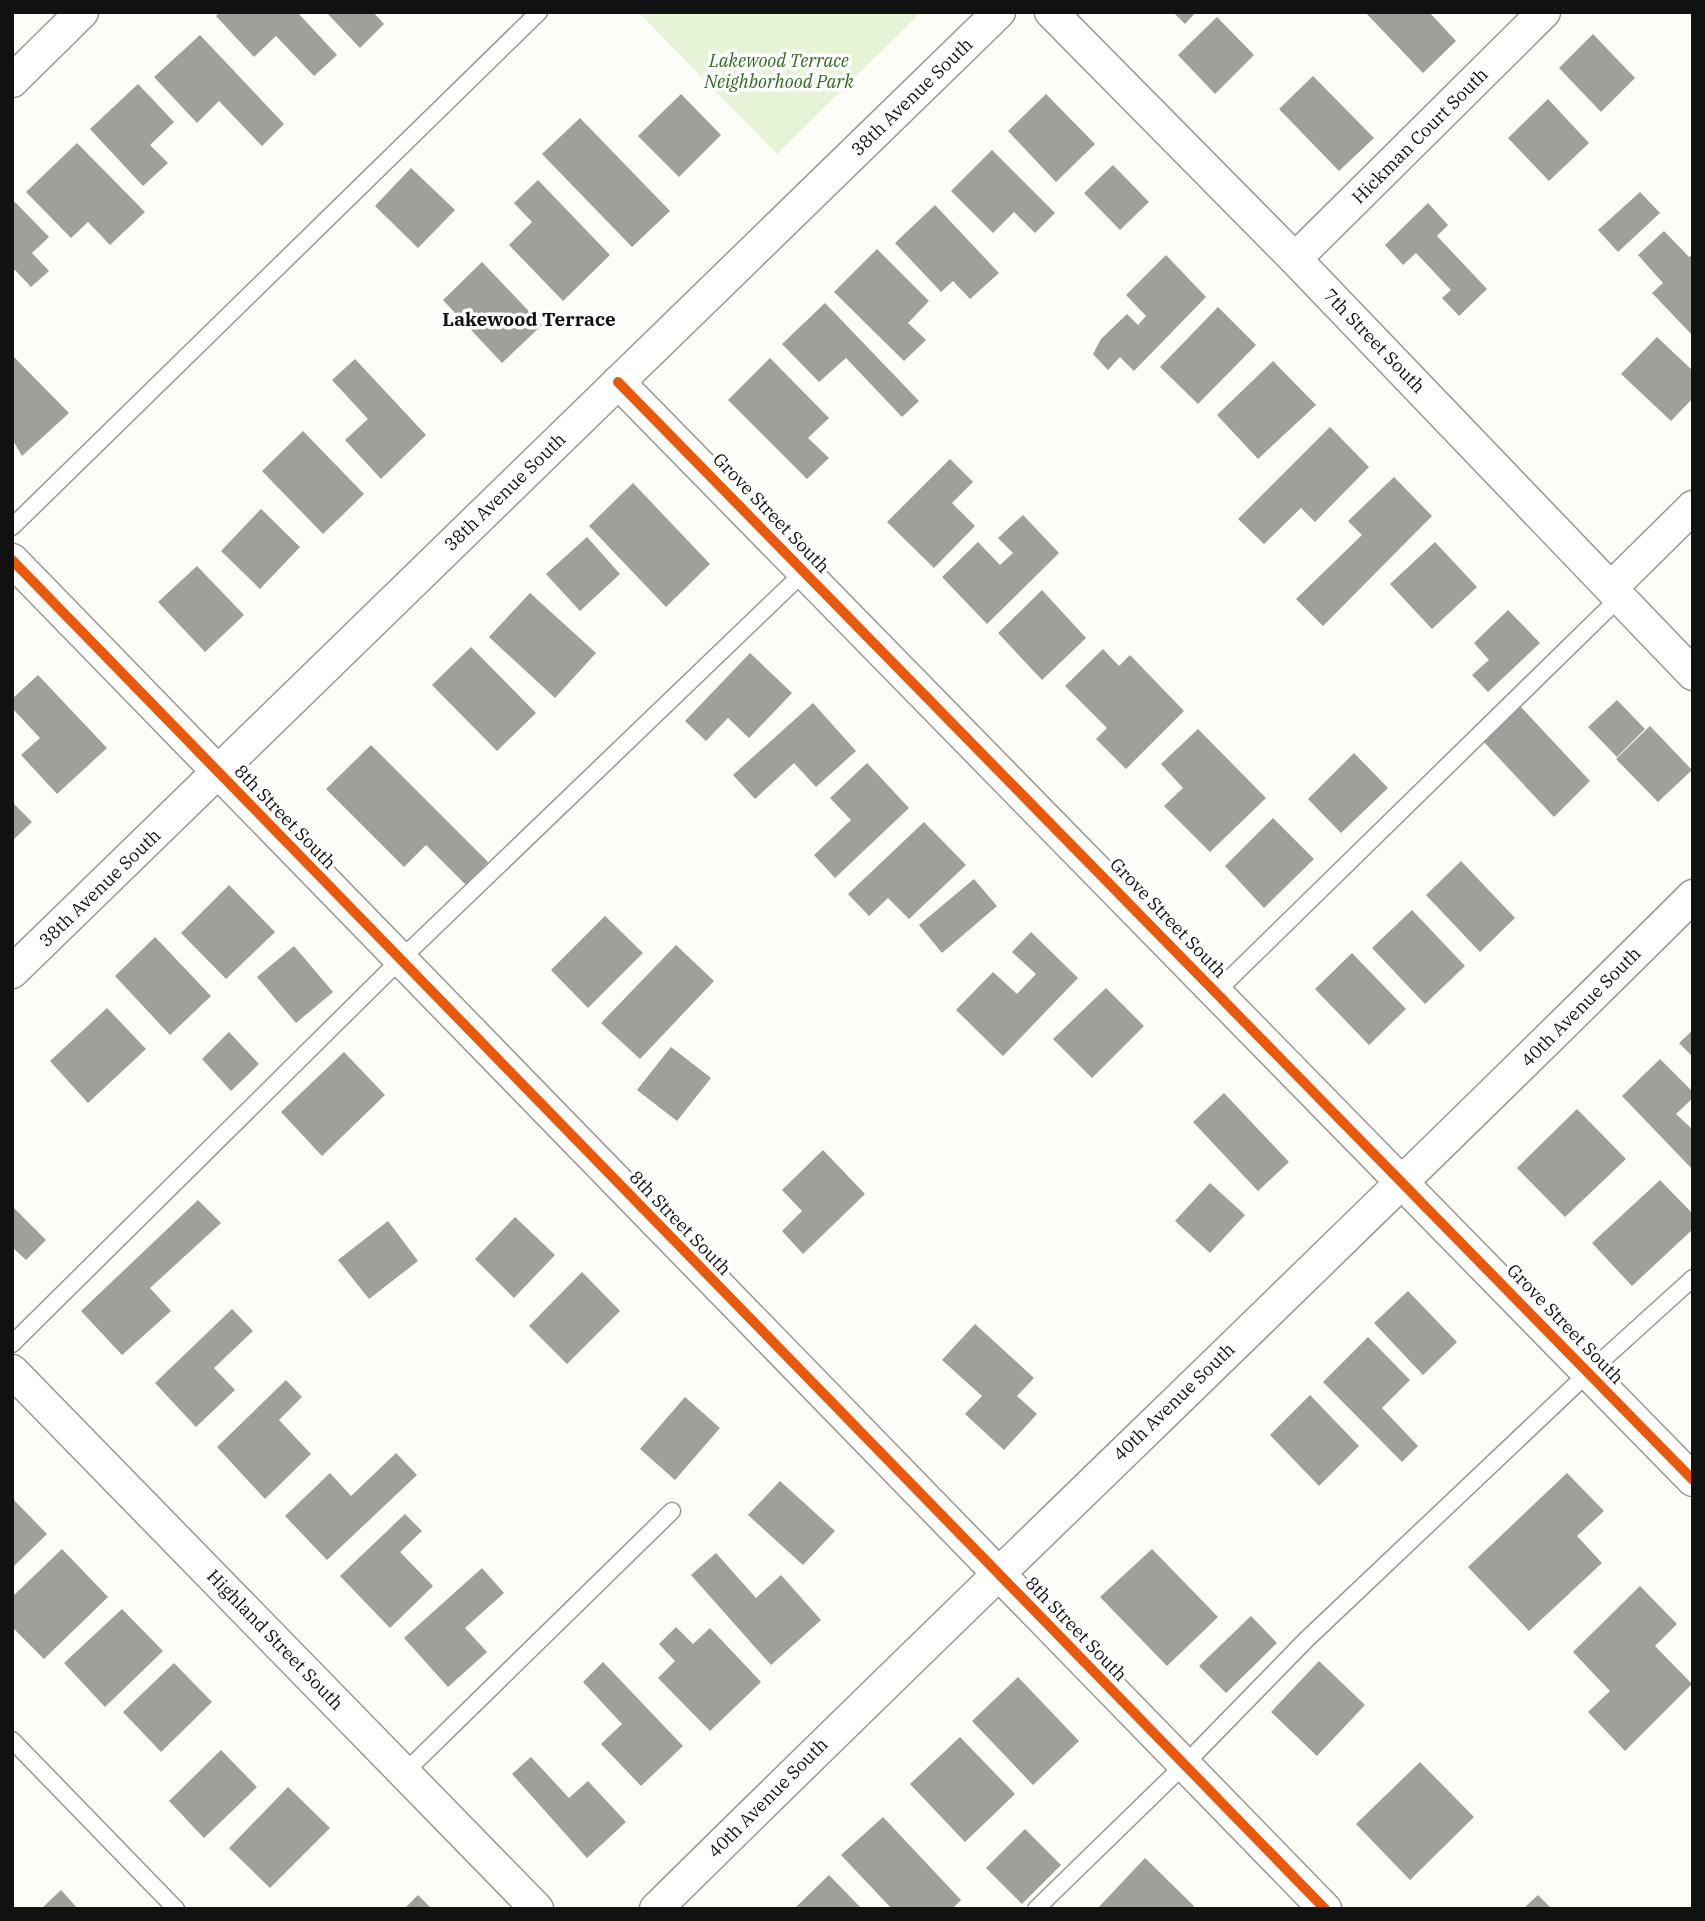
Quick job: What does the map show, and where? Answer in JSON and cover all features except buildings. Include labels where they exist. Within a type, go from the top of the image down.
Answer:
[{"type":"street","points":[[12,81],[82,12]]},
{"type":"street","name":"38th Avenue South","points":[[12,972],[999,12]]},
{"type":"street","name":"7th Street South","points":[[1051,12],[1295,259],[1693,674]]},
{"type":"street","name":"Hickman Court South","points":[[1295,259],[1544,12]]},
{"type":"street","name":"Grove Street South","points":[[618,382],[1693,1480]]},
{"type":"street","points":[[1615,593],[1693,507]]},
{"type":"street","name":"8th Street South","points":[[12,560],[1325,1909]]},
{"type":"street","name":"40th Avenue South","points":[[656,1909],[996,1573],[1404,1183],[1693,896]]},
{"type":"street","name":"Highland Street South","points":[[12,1370],[537,1909]]},
{"type":"lane","points":[[12,527],[538,12]]},
{"type":"lane","points":[[12,1343],[400,960],[804,572]]},
{"type":"lane","points":[[1216,992],[1615,593]]},
{"type":"lane","points":[[1036,1909],[1184,1765],[1307,1639],[1588,1373],[1693,1278]]},
{"type":"lane","points":[[404,1773],[672,1510]]},
{"type":"lane","points":[[12,1740],[176,1909]]},
{"type":"green space","name":"Lakewood Terrace Neighborhood Park","points":[[638,12],[921,12],[777,154]]},
{"type":"cycle path","points":[[618,382],[1693,1480]]},
{"type":"cycle path","points":[[12,560],[1325,1909]]},
{"type":"district","name":"Lakewood Terrace","points":[[529,319]]}]
